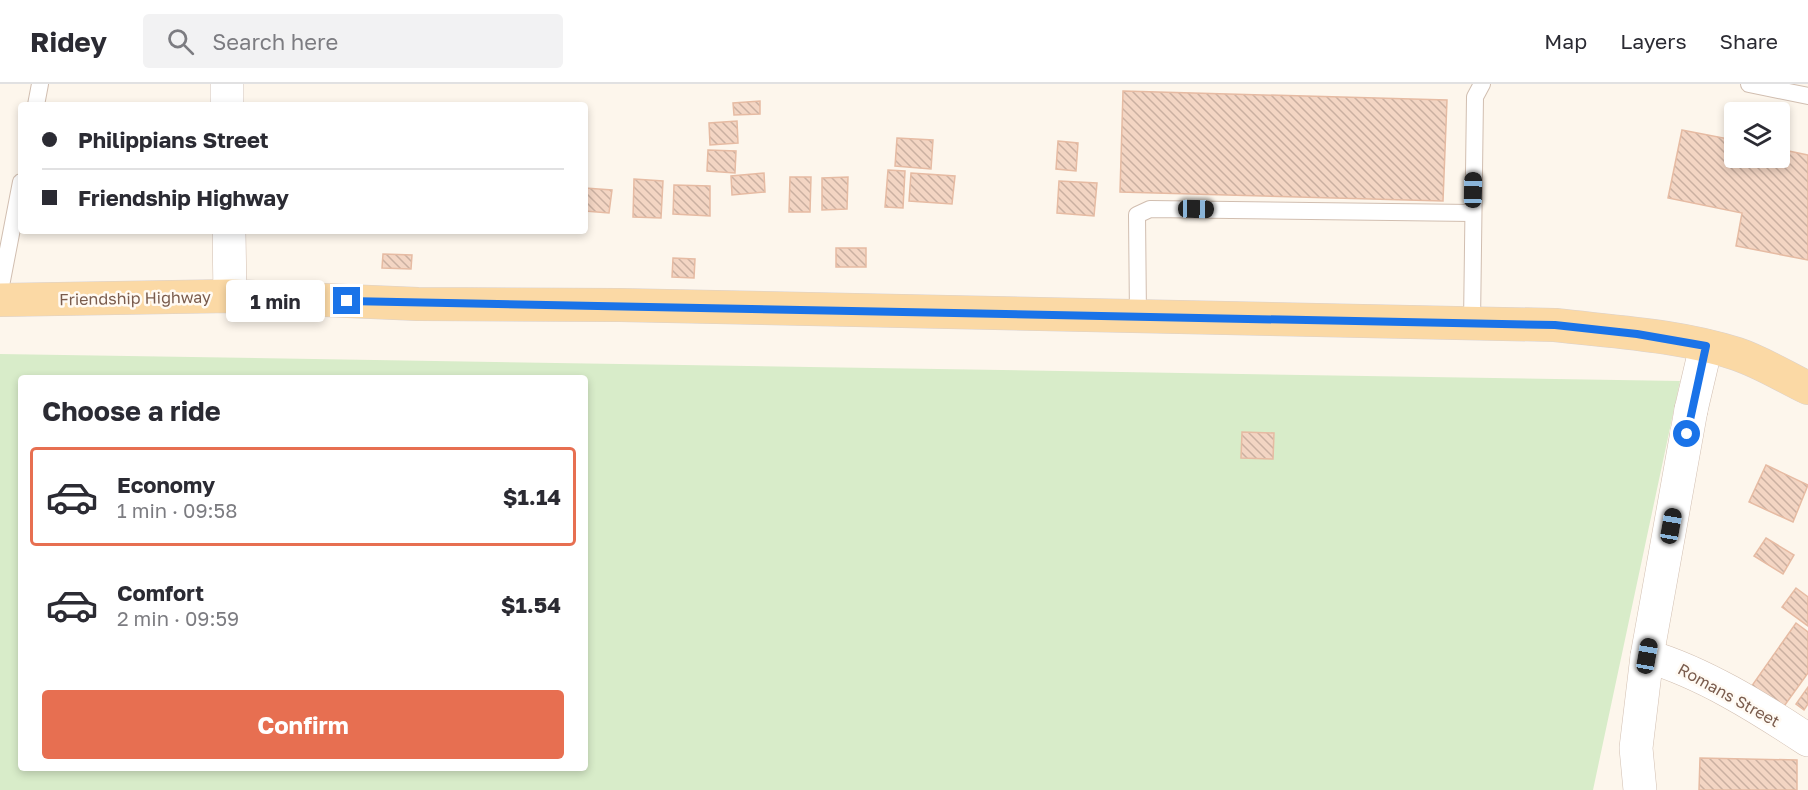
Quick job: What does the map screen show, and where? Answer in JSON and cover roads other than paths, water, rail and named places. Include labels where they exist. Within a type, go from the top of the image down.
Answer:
[{"type":"main road","name":"Friendship Highway","points":[[0,300],[230,296],[418,304],[1555,325],[1637,334],[1706,346],[1738,355],[1808,388]]},
{"type":"street","points":[[226,102],[227,84]]},
{"type":"street","points":[[229,234],[230,296]]},
{"type":"street","points":[[1640,790],[1636,748],[1647,656],[1691,410],[1706,346]]},
{"type":"street","name":"Romans Street","points":[[1647,656],[1674,664],[1709,682],[1808,740]]},
{"type":"lane","points":[[37,102],[40,84]]},
{"type":"lane","points":[[1472,323],[1475,97],[1482,84]]},
{"type":"lane","points":[[1749,84],[1808,96]]},
{"type":"lane","points":[[0,291],[18,198]]},
{"type":"lane","points":[[1138,316],[1137,215],[1150,209],[1472,213]]}]
